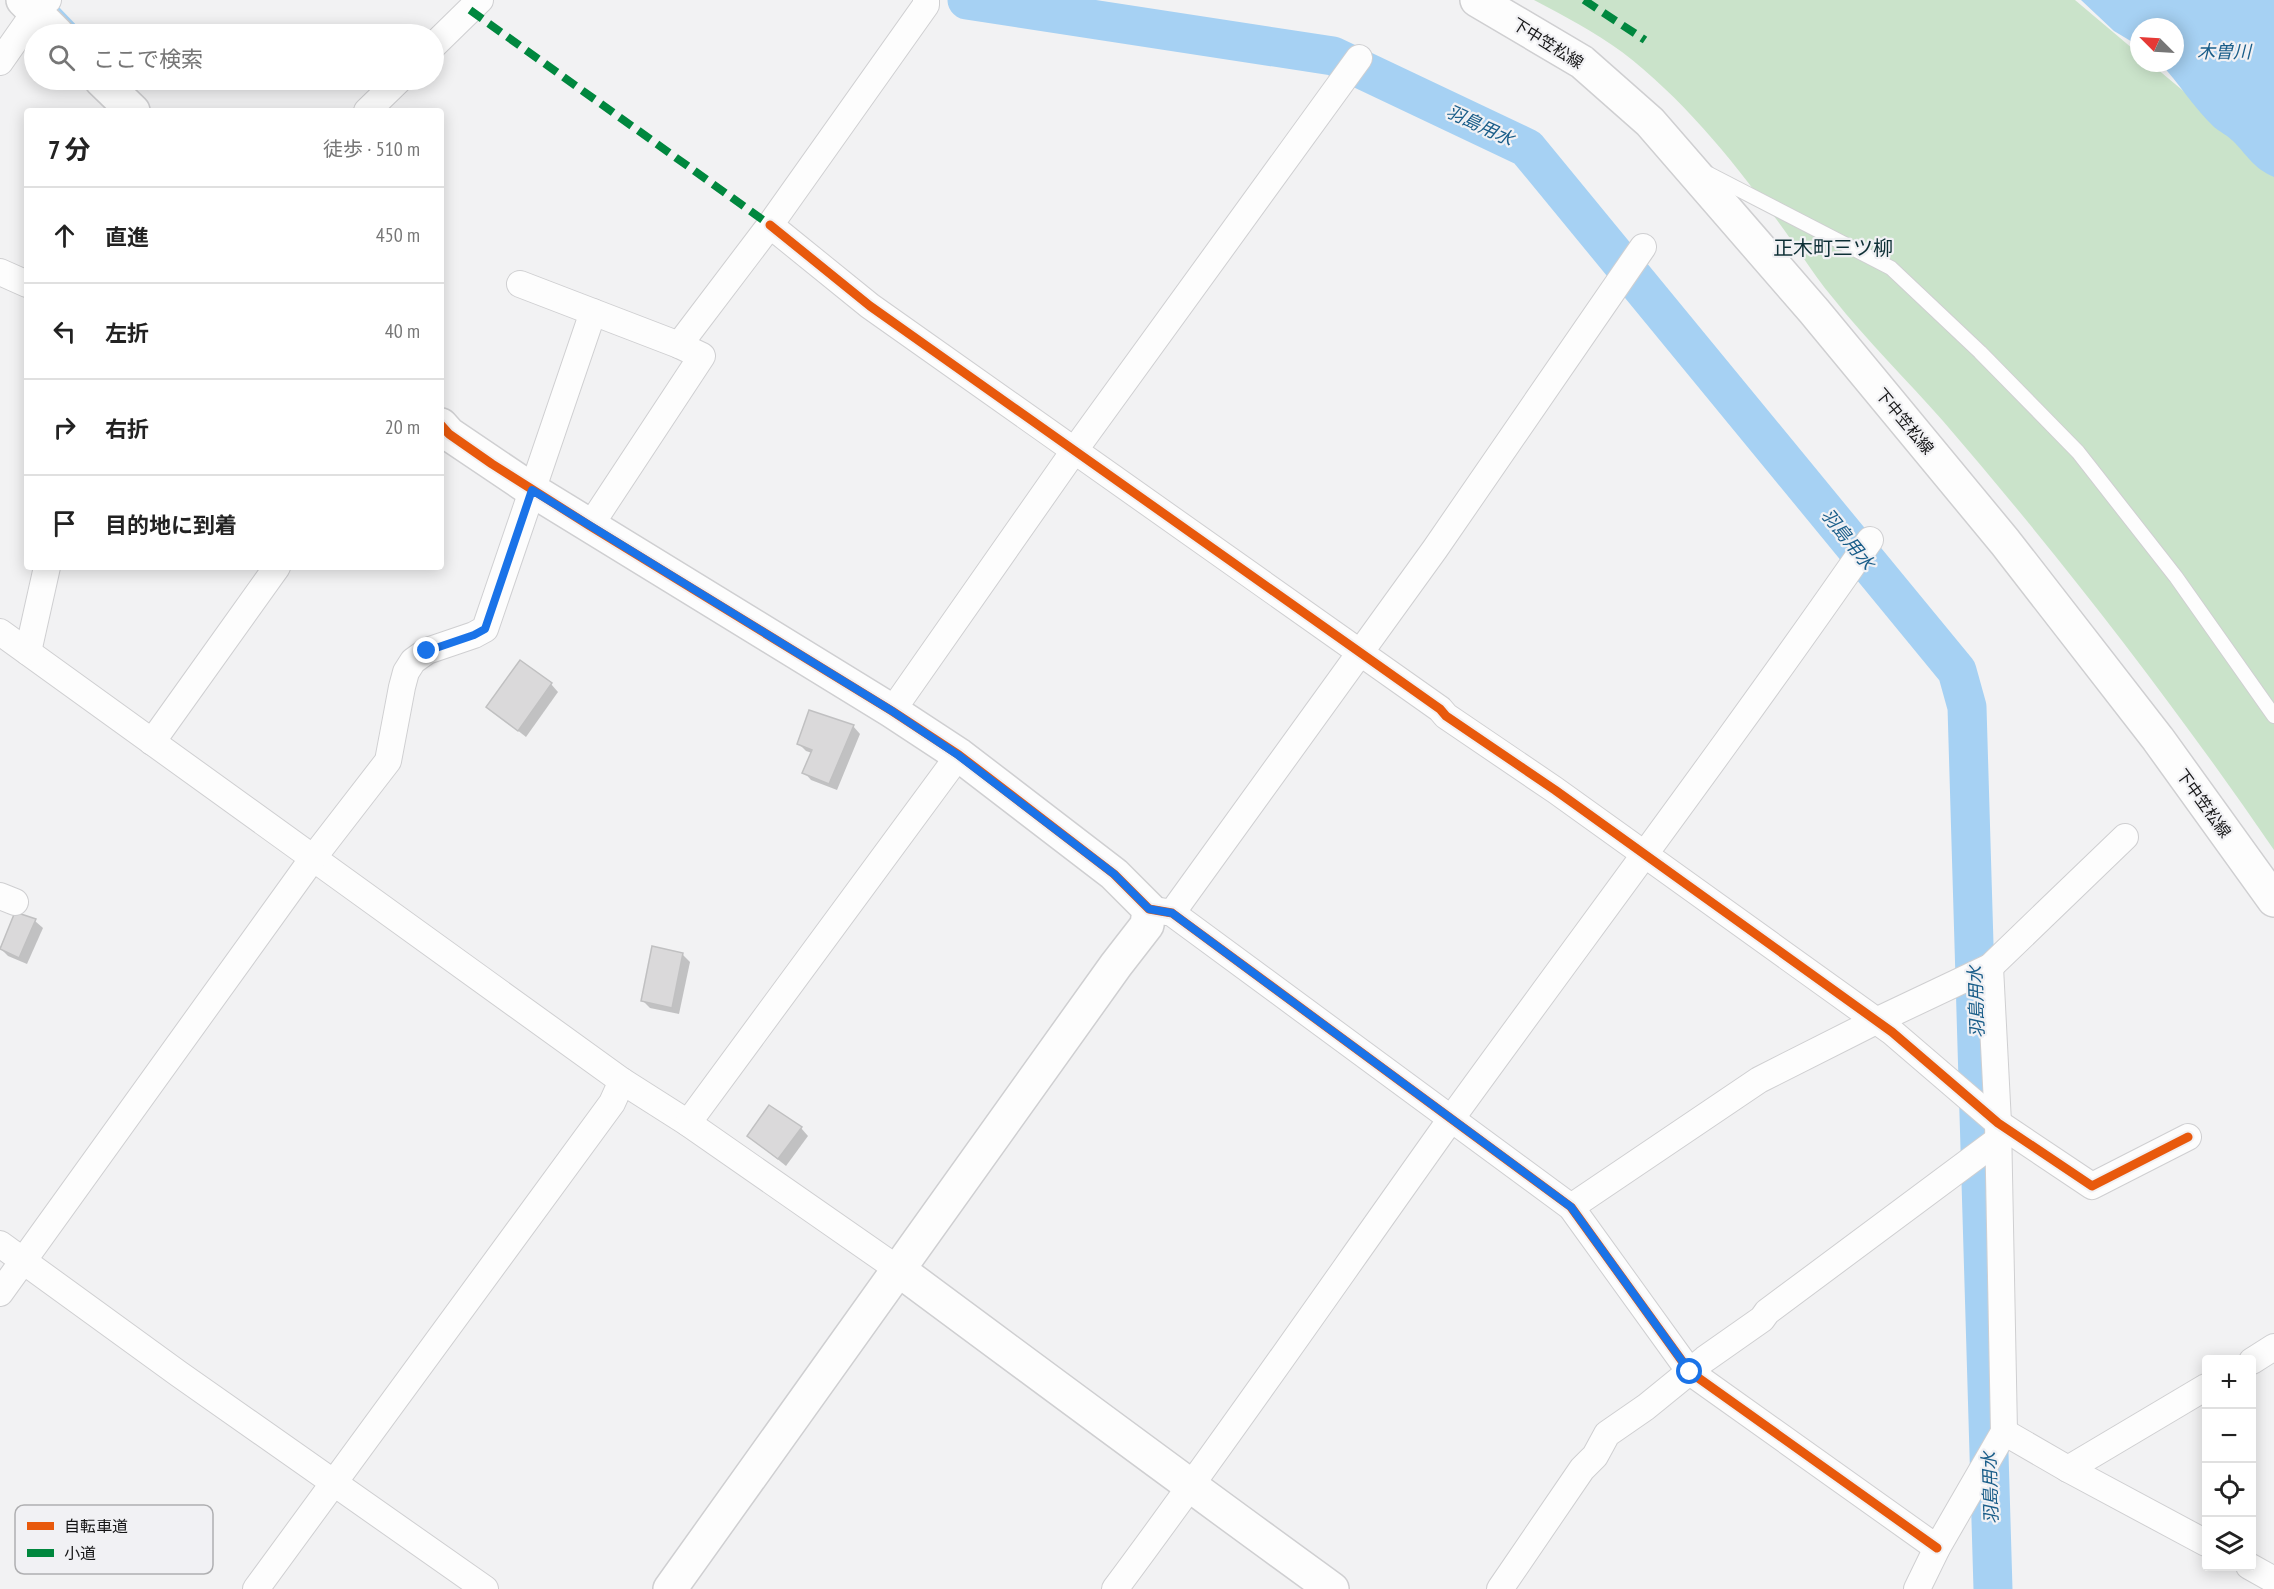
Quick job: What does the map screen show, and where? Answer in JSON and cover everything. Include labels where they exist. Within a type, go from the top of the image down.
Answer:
[{"type":"street","points":[[444,35],[480,0]]},
{"type":"street","name":"下中笠松線","points":[[1477,0],[1582,62],[1650,122],[1814,311],[2005,542],[2158,739],[2274,900]]},
{"type":"street","points":[[679,345],[770,225],[926,3]]},
{"type":"street","points":[[31,24],[41,12]]},
{"type":"street","points":[[0,62],[24,33]]},
{"type":"street","points":[[892,711],[1074,451],[1359,58]]},
{"type":"street","points":[[111,90],[130,108]]},
{"type":"street","points":[[370,108],[389,90]]},
{"type":"street","points":[[770,225],[870,306],[1440,709],[1446,716],[1646,854],[1876,1021],[1965,1096],[1997,1132],[2092,1186],[2188,1137]]},
{"type":"street","points":[[670,1589],[1116,965],[1359,653],[1435,549],[1643,247]]},
{"type":"street","points":[[0,272],[24,283]]},
{"type":"street","points":[[520,284],[702,356],[590,526]]},
{"type":"street","points":[[0,1293],[313,858],[388,761],[402,687],[406,672],[413,661],[427,651],[485,629],[593,312]]},
{"type":"street","points":[[444,428],[532,490],[892,711],[958,755],[1160,911],[1571,1207],[1690,1372],[1937,1548]]},
{"type":"street","points":[[1115,1589],[1870,540]]},
{"type":"street","points":[[28,652],[46,570]]},
{"type":"street","points":[[152,742],[275,570]]},
{"type":"street","points":[[0,632],[621,1081],[688,1123],[899,1270],[1332,1589]]},
{"type":"street","points":[[688,1123],[958,755]]},
{"type":"street","points":[[1571,1207],[1759,1080],[1876,1021],[1989,968],[2125,837]]},
{"type":"street","points":[[1917,1589],[1937,1548],[2004,1432],[1997,1132],[1989,968]]},
{"type":"street","points":[[256,1589],[612,1103],[621,1081]]},
{"type":"street","points":[[1500,1589],[1582,1469],[1595,1456],[1606,1434],[1646,1407],[1973,1160],[1997,1132]]},
{"type":"street","points":[[0,1244],[179,1374],[485,1589]]},
{"type":"street","points":[[2256,1358],[2274,1347]]},
{"type":"street","points":[[2068,1469],[2202,1389]]},
{"type":"street","points":[[2004,1432],[2202,1541]]},
{"type":"street","points":[[2256,1570],[2274,1580]]},
{"type":"lane","points":[[1683,161],[1891,268],[1980,352],[2078,452],[2176,577],[2274,716]]},
{"type":"green space","points":[[1534,0],[2075,0],[2130,46],[2130,72],[2161,72],[2274,167],[2274,850],[2196,739],[2073,578],[1943,421],[1846,314],[1817,278],[1781,225],[1721,149],[1664,88],[1622,52],[1590,31]]},
{"type":"water","name":"木曽川","points":[[2081,0],[2274,0],[2274,177],[2256,166],[2233,141],[2214,127],[2168,72],[2184,72],[2184,18],[2130,18],[2130,41],[2114,31]]},
{"type":"building","points":[[520,660],[552,683],[518,731],[486,707]]},
{"type":"building","points":[[809,710],[854,725],[829,784],[802,773],[812,750],[797,744]]},
{"type":"building","points":[[15,912],[36,919],[19,958],[0,949]]},
{"type":"building","points":[[652,946],[683,953],[672,1008],[641,1001]]},
{"type":"building","points":[[769,1105],[802,1127],[778,1159],[747,1136]]},
{"type":"waterway","name":"羽島用水","points":[[967,0],[1333,56],[1527,148],[1957,671],[1967,707],[1993,1589]]},
{"type":"waterway","points":[[54,7],[70,24]]},
{"type":"marked path","points":[[1584,0],[1645,40]]},
{"type":"marked path","points":[[470,10],[770,225]]},
{"type":"cycle path","points":[[770,225],[870,306],[1440,709],[1446,716],[1555,790],[1892,1032],[1998,1123],[2092,1186],[2188,1137]]},
{"type":"cycle path","points":[[444,428],[492,464],[892,711],[959,755],[1114,874],[1149,909],[1172,913],[1571,1207],[1690,1372],[1937,1548]]},
{"type":"district","name":"正木町三ツ柳","points":[[1833,248]]},
{"type":"route","points":[[427,651],[485,629],[532,490],[892,711],[958,755],[1114,874],[1149,909],[1172,913],[1571,1207],[1690,1372]]}]
